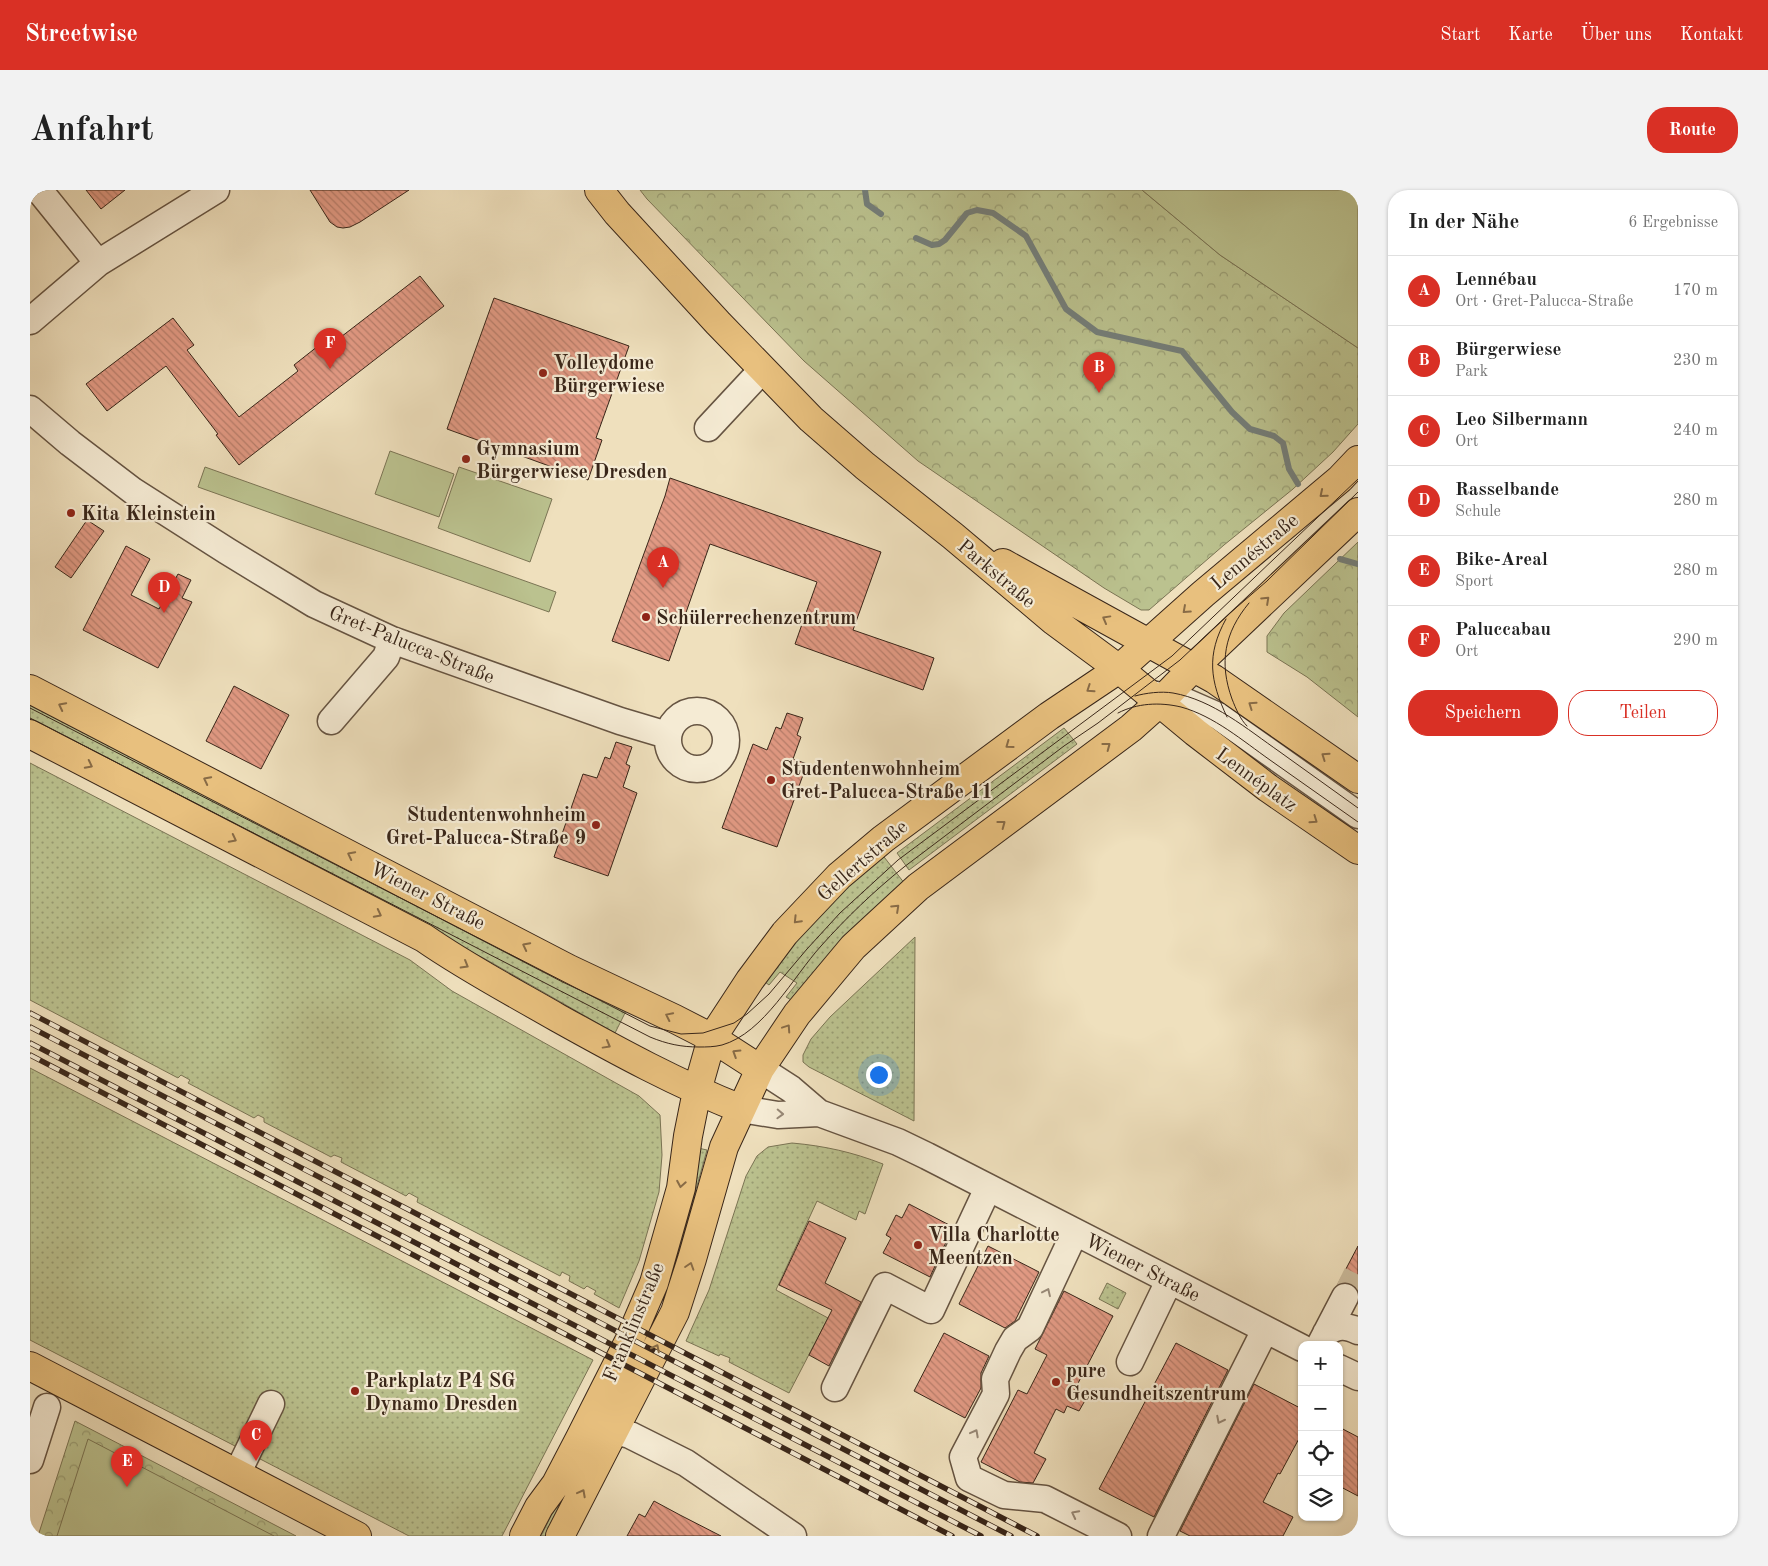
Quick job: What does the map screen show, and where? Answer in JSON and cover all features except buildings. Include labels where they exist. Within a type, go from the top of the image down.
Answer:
[{"type":"main road","points":[[600,190],[624,220],[718,324],[811,419],[954,536]]},
{"type":"main road","name":"Lennéstraße","points":[[1149,642],[1340,479],[1358,460]]},
{"type":"main road","name":"Lennéstraße","points":[[1194,668],[1358,512]]},
{"type":"main road","name":"Parkstraße","points":[[954,536],[1149,642]]},
{"type":"main road","name":"Parkstraße","points":[[954,536],[1054,621],[1119,669]]},
{"type":"main road","points":[[1119,669],[1149,642],[1228,688],[1358,779]]},
{"type":"main road","points":[[741,1109],[760,1068],[797,1014],[853,947],[918,887],[1130,728],[1157,698],[1194,668]]},
{"type":"main road","name":"Lennéplatz","points":[[1119,669],[1258,780],[1358,850]]},
{"type":"main road","name":"Gellertstraße","points":[[697,1091],[712,1038],[750,980],[785,932],[839,876],[883,839],[972,772],[1049,716],[1119,669]]},
{"type":"main road","name":"Wiener Straße","points":[[30,689],[570,969],[712,1038],[760,1068]]},
{"type":"main road","name":"Wiener Straße","points":[[30,734],[424,938],[460,963],[648,1068],[741,1109]]},
{"type":"main road","name":"Franklinstraße","points":[[524,1536],[539,1507],[556,1484],[580,1438],[629,1341],[654,1283],[681,1188],[688,1136],[697,1091]]},
{"type":"main road","name":"Franklinstraße","points":[[560,1536],[675,1312],[724,1147],[741,1109]]},
{"type":"main road","points":[[30,1366],[357,1536]]},
{"type":"street","points":[[39,190],[98,263]]},
{"type":"street","points":[[30,321],[98,263],[216,190]]},
{"type":"street","points":[[708,428],[762,370]]},
{"type":"street","name":"Gret-Palucca-Straße","points":[[30,409],[70,444],[133,491],[226,551],[314,604],[392,640],[610,718],[668,735]]},
{"type":"street","points":[[331,721],[386,657],[392,640]]},
{"type":"street","points":[[1194,668],[1218,716]]},
{"type":"street","points":[[1157,698],[1186,702],[1218,716],[1358,816]]},
{"type":"street","name":"Wiener Straße","points":[[760,1068],[791,1089],[819,1113],[898,1142],[1298,1346]]},
{"type":"street","name":"Wiener Straße","points":[[741,1109],[778,1114],[819,1113]]},
{"type":"street","points":[[835,1388],[885,1286],[931,1310],[988,1188]]},
{"type":"street","points":[[1075,1232],[1030,1328],[1015,1339],[1008,1351],[995,1379],[996,1394],[963,1457],[969,1478],[1004,1495],[1045,1499],[1118,1536]]},
{"type":"street","points":[[1130,1362],[1169,1281]]},
{"type":"street","points":[[1323,1339],[1345,1297]]},
{"type":"street","points":[[1323,1339],[1332,1328],[1350,1326],[1358,1331]]},
{"type":"street","points":[[1161,1536],[1266,1330]]},
{"type":"street","points":[[1343,1370],[1358,1377]]},
{"type":"street","points":[[237,1474],[271,1404]]},
{"type":"street","points":[[30,1460],[47,1407]]},
{"type":"street","points":[[580,1438],[614,1431],[630,1435],[686,1463],[793,1536]]},
{"type":"green space","points":[[640,190],[1142,190],[1220,255],[1358,348],[1358,424],[1333,452],[1293,489],[1224,545],[1149,610],[1141,610],[1104,588],[918,461],[804,361]]},
{"type":"green space","points":[[1142,190],[1358,190],[1358,348],[1220,255]]},
{"type":"green space","points":[[390,451],[454,474],[439,517],[375,494]]},
{"type":"green space","points":[[205,467],[556,592],[549,612],[198,487]]},
{"type":"green space","points":[[459,467],[552,499],[530,562],[438,528]]},
{"type":"green space","points":[[1358,542],[1358,717],[1307,677],[1267,652],[1267,636],[1284,613]]},
{"type":"green space","points":[[30,702],[626,1011],[615,1033],[487,960],[30,724]]},
{"type":"green space","points":[[1064,728],[1077,744],[909,870],[897,853]]},
{"type":"green space","points":[[30,763],[410,960],[452,991],[639,1096],[660,1115],[662,1155],[659,1192],[639,1261],[619,1308],[594,1294],[596,1291],[587,1286],[584,1289],[569,1281],[570,1276],[562,1272],[560,1276],[417,1202],[418,1198],[409,1193],[406,1196],[341,1162],[342,1158],[334,1155],[331,1157],[264,1122],[264,1118],[258,1115],[254,1118],[188,1083],[190,1080],[181,1075],[178,1078],[30,1000]]},
{"type":"green space","points":[[881,853],[905,884],[793,1001],[786,997],[797,983],[780,972],[769,985],[761,979],[805,926]]},
{"type":"green space","points":[[915,937],[914,1121],[809,1067],[803,1062],[803,1055],[811,1039],[830,1017]]},
{"type":"green space","points":[[30,1068],[593,1360],[502,1536],[409,1536],[30,1340]]},
{"type":"green space","points":[[792,1143],[838,1150],[883,1164],[865,1214],[859,1211],[856,1220],[817,1201],[776,1290],[828,1318],[789,1393],[729,1362],[730,1358],[720,1354],[719,1356],[686,1341],[709,1290],[746,1176],[757,1156],[768,1147]]},
{"type":"green space","points":[[698,1148],[707,1150],[686,1225],[673,1283],[665,1281]]},
{"type":"green space","points":[[1107,1283],[1126,1293],[1118,1309],[1099,1299]]},
{"type":"green space","points":[[75,1421],[296,1536],[38,1536]]},
{"type":"green space","points":[[88,1439],[274,1536],[57,1536]]},
{"type":"green space","points":[[593,1447],[548,1536],[541,1536],[583,1452]]},
{"type":"waterway","points":[[865,190],[867,204],[881,214]]},
{"type":"waterway","points":[[916,238],[932,245],[939,244],[945,240],[967,213],[977,210],[993,213],[1026,236],[1066,309],[1097,332],[1182,351],[1232,412],[1250,429],[1274,436],[1283,443],[1289,469],[1298,484]]},
{"type":"waterway","points":[[1340,559],[1358,564]]},
{"type":"tunnel","points":[[1345,1297],[1358,1271]]},
{"type":"tram line","points":[[30,708],[650,1026],[681,1034],[703,1033],[734,1023],[747,1014],[769,994],[840,913],[898,860],[1172,656],[1358,479]]},
{"type":"tram line","points":[[30,718],[650,1037],[680,1046],[719,1046],[737,1039],[764,1017],[821,946],[850,915],[882,886],[904,867],[1180,660],[1267,581],[1358,492]]},
{"type":"tram line","points":[[1247,726],[1240,717],[1232,699],[1228,686],[1225,661],[1229,637],[1249,603]]},
{"type":"tram line","points":[[1226,619],[1215,644],[1213,668],[1217,692],[1227,717]]},
{"type":"tram line","points":[[1135,696],[1164,692],[1173,693],[1202,702],[1216,709],[1242,725],[1358,808]]},
{"type":"tram line","points":[[1118,713],[1141,705],[1165,704],[1181,707],[1205,716],[1239,737],[1358,822]]},
{"type":"railway","points":[[30,1013],[1037,1536]]},
{"type":"railway","points":[[30,1027],[1011,1536]]},
{"type":"railway","points":[[30,1043],[981,1536]]},
{"type":"railway","points":[[30,1055],[952,1536]]},
{"type":"place","name":"Paluccabau","points":[[330,369]]},
{"type":"place","name":"Volleydome Bürgerwiese","points":[[543,373]]},
{"type":"place","name":"Bürgerwiese","points":[[1099,393]]},
{"type":"place","name":"Gymnasium Bürgerwiese Dresden","points":[[466,459]]},
{"type":"place","name":"Kita Kleinstein","points":[[71,513]]},
{"type":"place","name":"Lennébau","points":[[663,588]]},
{"type":"place","name":"Rasselbande","points":[[164,613]]},
{"type":"place","name":"Schülerrechenzentrum","points":[[646,617]]},
{"type":"place","name":"Studentenwohnheim Gret-Palucca-Straße 11","points":[[771,780]]},
{"type":"place","name":"Studentenwohnheim Gret-Palucca-Straße 9","points":[[596,825]]},
{"type":"place","name":"Villa Charlotte Meentzen","points":[[918,1245]]},
{"type":"place","name":"pure Gesundheitszentrum","points":[[1056,1382]]},
{"type":"place","name":"Parkplatz P4 SG Dynamo Dresden","points":[[355,1391]]},
{"type":"place","name":"Leo Silbermann","points":[[256,1461]]},
{"type":"place","name":"Bike-Areal","points":[[127,1487]]}]
